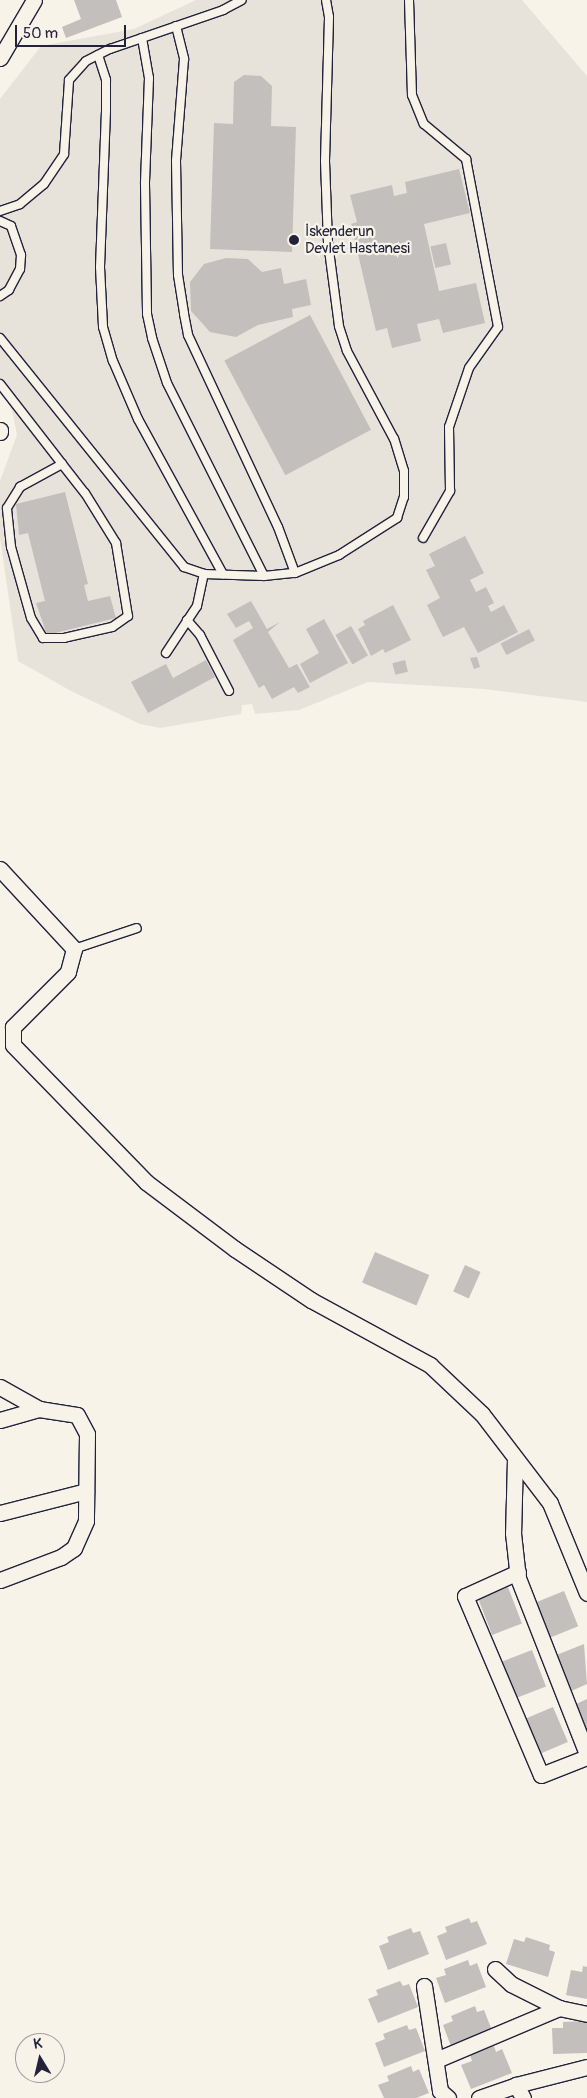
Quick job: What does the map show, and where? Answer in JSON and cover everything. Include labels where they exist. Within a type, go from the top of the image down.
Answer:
[{"type":"street","points":[[0,58],[34,0]]},
{"type":"street","points":[[0,869],[74,949],[68,972],[13,1027],[14,1045],[146,1182],[235,1249],[311,1300],[430,1365],[482,1414],[550,1503],[581,1563],[587,1593]]},
{"type":"street","points":[[0,1387],[39,1409],[77,1415],[87,1434],[86,1521],[74,1548],[61,1557],[0,1580]]},
{"type":"street","points":[[0,1420],[39,1409]]},
{"type":"street","points":[[515,1459],[513,1533],[518,1572],[587,1756],[541,1775],[465,1596],[518,1572]]},
{"type":"street","points":[[0,1513],[86,1491]]},
{"type":"street","points":[[495,1969],[511,1984],[559,2008],[587,2014]]},
{"type":"street","points":[[424,1986],[440,2091],[448,2098]]},
{"type":"street","points":[[436,2060],[559,2008]]},
{"type":"street","points":[[479,2098],[519,2092],[587,2067]]},
{"type":"lane","points":[[0,211],[20,204],[44,184],[64,154],[69,80],[86,61],[242,0]]},
{"type":"lane","points":[[0,338],[184,567],[204,574],[264,576],[295,572],[339,555],[381,530],[397,518],[404,497],[404,471],[394,439],[347,351],[339,326],[328,243],[325,161],[329,17],[326,0]]},
{"type":"lane","points":[[409,0],[412,95],[424,124],[466,159],[498,327],[470,368],[449,428],[450,491],[423,538]]},
{"type":"lane","points":[[176,26],[184,59],[176,161],[178,275],[188,335],[278,527],[295,572]]},
{"type":"lane","points":[[142,38],[149,78],[145,222],[146,314],[167,384],[264,576]]},
{"type":"lane","points":[[98,55],[106,80],[100,267],[103,328],[113,361],[138,419],[222,574]]},
{"type":"lane","points":[[0,221],[11,226],[21,255],[20,269],[9,290],[0,296]]},
{"type":"lane","points":[[0,384],[62,464],[116,543],[128,616],[112,628],[64,638],[43,638],[31,618],[11,547],[7,508],[20,487],[62,464]]},
{"type":"lane","points":[[166,653],[197,606],[204,574]]},
{"type":"lane","points":[[188,620],[200,635],[229,691]]},
{"type":"lane","points":[[74,949],[137,928]]},
{"type":"shaded area","name":"İskenderun Devlet Hastanesi","points":[[196,0],[522,0],[587,76],[587,702],[484,689],[368,682],[299,710],[255,714],[252,704],[242,705],[241,714],[160,728],[140,724],[71,691],[18,661],[0,538],[0,481],[17,435],[13,414],[0,382],[0,99],[41,46],[134,29]]},
{"type":"building","points":[[74,0],[116,0],[122,17],[66,38],[62,27],[81,19]]},
{"type":"building","points":[[244,75],[261,76],[272,86],[271,126],[296,127],[292,252],[210,249],[214,123],[233,124],[234,82]]},
{"type":"building","points":[[459,169],[470,213],[424,224],[439,291],[476,283],[485,323],[443,333],[439,319],[417,324],[421,341],[392,348],[387,328],[376,331],[351,224],[357,222],[350,195],[392,185],[394,196],[407,193],[405,182]]},
{"type":"building","points":[[446,243],[451,264],[435,268],[430,247]]},
{"type":"building","points":[[226,258],[248,259],[262,272],[281,268],[284,284],[306,279],[311,305],[292,309],[293,317],[258,325],[236,337],[210,332],[191,311],[190,282],[204,264]]},
{"type":"building","points":[[310,315],[371,430],[285,475],[224,361]]},
{"type":"building","points":[[65,492],[88,584],[84,585],[88,601],[110,596],[116,618],[47,635],[36,603],[45,601],[28,533],[19,535],[16,504]]},
{"type":"building","points":[[465,536],[484,573],[470,580],[476,592],[486,587],[494,603],[488,606],[491,612],[504,605],[518,632],[478,653],[464,627],[443,637],[427,605],[440,598],[426,570],[435,566],[429,554]]},
{"type":"building","points":[[251,601],[267,629],[280,622],[268,632],[289,668],[297,664],[310,687],[298,693],[294,687],[272,699],[264,685],[259,688],[233,640],[253,628],[249,621],[236,628],[227,614]]},
{"type":"building","points":[[393,605],[411,640],[385,653],[383,649],[371,656],[358,629],[365,625],[363,621]]},
{"type":"building","points":[[324,619],[348,663],[310,683],[300,664],[319,653],[306,629]]},
{"type":"building","points":[[351,626],[368,655],[352,664],[335,635]]},
{"type":"building","points":[[529,629],[535,641],[506,655],[500,644]]},
{"type":"building","points":[[477,657],[480,667],[474,669],[470,658]]},
{"type":"building","points":[[206,660],[215,677],[148,713],[131,682],[166,664],[173,678]]},
{"type":"building","points":[[405,660],[408,672],[395,675],[392,663]]},
{"type":"building","points":[[375,1252],[429,1275],[416,1305],[362,1282]]},
{"type":"building","points":[[465,1265],[481,1272],[469,1298],[453,1291]]},
{"type":"building","points":[[508,1587],[522,1623],[492,1635],[478,1598]]},
{"type":"building","points":[[564,1591],[578,1626],[549,1638],[534,1603]]},
{"type":"building","points":[[584,1644],[587,1684],[569,1692],[554,1656]]},
{"type":"building","points":[[532,1650],[546,1686],[516,1698],[502,1661]]},
{"type":"building","points":[[587,1699],[587,1737],[574,1705]]},
{"type":"building","points":[[553,1707],[568,1742],[538,1754],[524,1720]]},
{"type":"building","points":[[469,1918],[471,1923],[477,1921],[487,1944],[446,1960],[437,1936],[447,1932],[445,1927]]},
{"type":"building","points":[[411,1928],[413,1933],[420,1931],[429,1954],[388,1970],[379,1946],[389,1942],[387,1937]]},
{"type":"building","points":[[526,1937],[550,1945],[549,1950],[555,1952],[548,1977],[506,1964],[514,1939],[524,1942]]},
{"type":"building","points":[[468,1960],[470,1966],[477,1963],[486,1987],[445,2003],[436,1978],[446,1975],[444,1969]]},
{"type":"building","points":[[583,1966],[587,1967],[587,1999],[566,1995],[571,1970],[582,1972]]},
{"type":"building","points":[[400,1981],[403,1986],[409,1984],[418,2007],[378,2023],[368,1999],[378,1995],[376,1990]]},
{"type":"building","points":[[475,2006],[477,2012],[484,2010],[493,2033],[452,2049],[443,2025],[453,2021],[451,2016]]},
{"type":"building","points":[[587,2021],[587,2053],[553,2054],[552,2028],[563,2028],[563,2022]]},
{"type":"building","points":[[407,2025],[409,2030],[416,2028],[425,2051],[384,2067],[375,2043],[385,2039],[383,2034]]},
{"type":"building","points":[[494,2046],[496,2052],[502,2049],[512,2073],[471,2089],[461,2065],[472,2061],[470,2055]]},
{"type":"building","points":[[411,2066],[413,2072],[419,2069],[429,2093],[416,2098],[384,2098],[378,2085],[389,2081],[387,2076]]},
{"type":"place","name":"İskenderun Devlet Hastanesi","points":[[294,240]]}]
